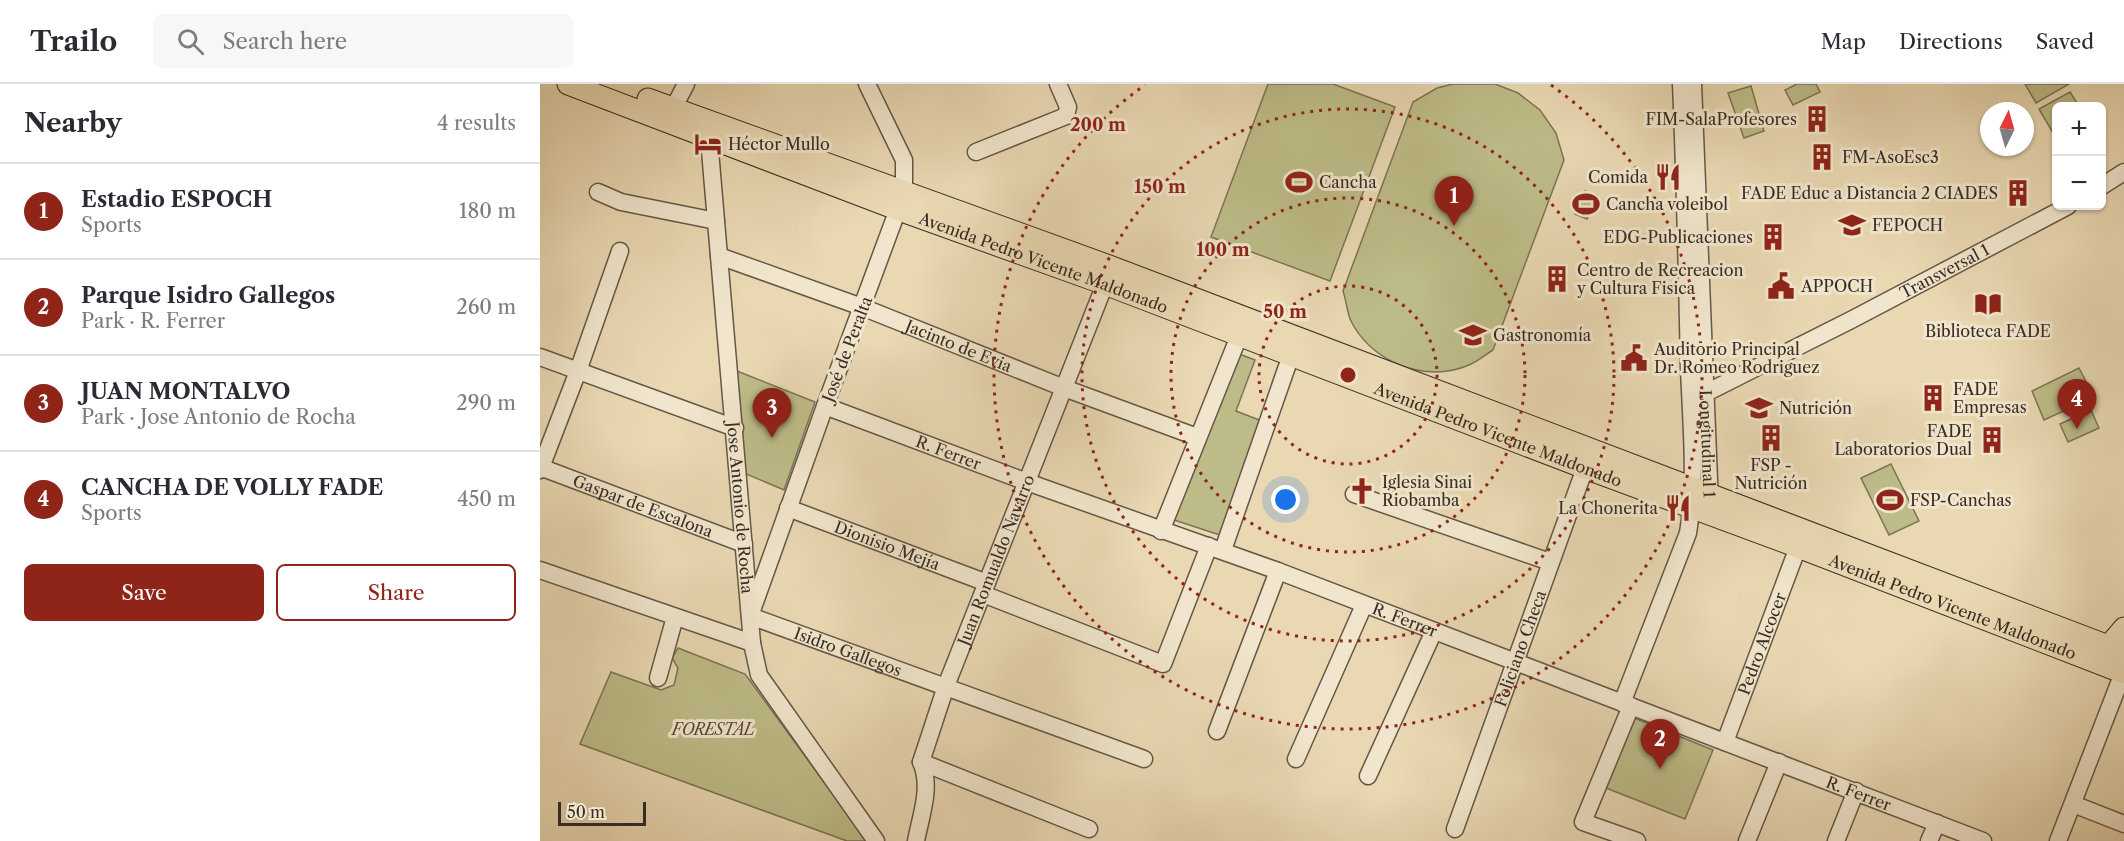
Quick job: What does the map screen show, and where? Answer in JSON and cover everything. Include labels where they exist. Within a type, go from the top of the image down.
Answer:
[{"type":"main road","name":"Avenida Pedro Vicente Maldonado","points":[[568,84],[709,139],[1112,267],[1702,501],[2109,654],[2124,673]]},
{"type":"main road","name":"Avenida Pedro Vicente Maldonado","points":[[609,84],[1105,284],[1585,468],[1702,501],[1798,547],[2109,654]]},
{"type":"main road","points":[[2109,654],[2124,628]]},
{"type":"street","points":[[673,109],[686,84]]},
{"type":"street","name":"José de Peralta","points":[[750,616],[825,406],[902,202],[904,160],[867,84]]},
{"type":"street","points":[[976,152],[1066,116],[1068,107],[1058,84]]},
{"type":"street","name":"Longitudinal 1","points":[[1637,841],[1583,822],[1688,533],[1702,501],[1681,84]]},
{"type":"street","name":"Longitudinal 1","points":[[1693,84],[1697,397]]},
{"type":"street","name":"Jose Antonio de Rocha","points":[[709,139],[752,643],[759,675],[876,841]]},
{"type":"street","points":[[2106,183],[2124,172]]},
{"type":"street","points":[[598,192],[621,202],[716,221]]},
{"type":"street","name":"Transversal 1","points":[[1697,397],[1851,320],[2060,210]]},
{"type":"street","points":[[540,468],[620,252]]},
{"type":"street","name":"Jacinto de Evia","points":[[719,256],[862,307],[1064,388],[1197,436]]},
{"type":"street","name":"Juan Romualdo Navarro","points":[[916,841],[926,794],[925,772],[921,762],[946,686],[1105,284]]},
{"type":"street","points":[[1161,531],[1197,436],[1239,336]]},
{"type":"street","points":[[1216,548],[1292,356]]},
{"type":"street","points":[[540,357],[735,428]]},
{"type":"street","name":"R. Ferrer","points":[[825,406],[1161,531],[1278,571],[1983,841]]},
{"type":"street","name":"Gaspar de Escalona","points":[[540,468],[744,544]]},
{"type":"street","name":"Feliciano Checa","points":[[1455,829],[1585,468]]},
{"type":"street","points":[[1354,494],[1550,562]]},
{"type":"street","name":"Dionisio Mejía","points":[[788,508],[985,588],[1163,664],[1216,548]]},
{"type":"street","name":"Pedro Alcocer","points":[[1725,742],[1798,547]]},
{"type":"street","points":[[540,570],[752,643]]},
{"type":"street","points":[[1217,731],[1278,571]]},
{"type":"street","points":[[1296,759],[1364,605]]},
{"type":"street","name":"Isidro Gallegos","points":[[750,616],[1144,759]]},
{"type":"street","points":[[658,678],[675,617]]},
{"type":"street","points":[[1368,776],[1434,631]]},
{"type":"street","points":[[2058,841],[2124,673]]},
{"type":"street","points":[[921,762],[1089,829]]},
{"type":"street","points":[[1747,841],[1779,762]]},
{"type":"street","points":[[1836,841],[1856,791]]},
{"type":"street","points":[[2073,804],[2124,824]]},
{"type":"street","points":[[1929,841],[1937,823]]},
{"type":"green space","name":"Cancha","points":[[1268,84],[1333,84],[1395,107],[1330,281],[1211,237]]},
{"type":"green space","points":[[1453,84],[1495,84],[1518,93],[1540,110],[1556,133],[1564,160],[1493,350],[1469,365],[1435,372],[1401,365],[1371,347],[1359,334],[1350,319],[1343,291],[1413,102],[1437,88]]},
{"type":"green space","points":[[1797,84],[1816,84],[1820,92],[1793,105],[1785,90]]},
{"type":"green space","points":[[2025,84],[2069,84],[2036,103]]},
{"type":"green space","points":[[1751,86],[1764,131],[1744,138],[1728,93]]},
{"type":"green space","points":[[2070,92],[2076,102],[2052,102],[2052,131],[2039,109]]},
{"type":"green space","name":"Cancha voleibol","points":[[1585,191],[1597,195],[1587,219],[1575,214]]},
{"type":"green space","points":[[1226,349],[1255,360],[1236,411],[1267,423],[1226,537],[1162,516]]},
{"type":"green space","points":[[2079,368],[2094,397],[2044,420],[2032,391]]},
{"type":"green space","points":[[737,371],[815,402],[784,490],[744,473]]},
{"type":"green space","points":[[2091,410],[2099,428],[2068,442],[2060,424]]},
{"type":"green space","name":"FSP-Canchas","points":[[1891,464],[1919,521],[1889,535],[1861,478]]},
{"type":"green space","name":"FORESTAL","points":[[678,648],[745,674],[867,841],[847,841],[580,744],[611,672],[661,690],[674,685],[678,668],[672,658]]},
{"type":"green space","points":[[1634,718],[1713,750],[1685,819],[1606,788]]},
{"type":"place","name":"FIM-SalaProfesores","points":[[1817,119]]},
{"type":"place","name":"Héctor Mullo","points":[[708,144]]},
{"type":"place","name":"FM-AsoEsc3","points":[[1822,157]]},
{"type":"place","name":"Comida","points":[[1668,177]]},
{"type":"place","name":"Cancha","points":[[1299,182]]},
{"type":"place","name":"FADE Educ a Distancia 2 CIADES","points":[[2018,193]]},
{"type":"place","name":"Cancha voleibol","points":[[1586,204]]},
{"type":"place","name":"FEPOCH","points":[[1852,225]]},
{"type":"place","name":"Estadio ESPOCH","points":[[1454,226]]},
{"type":"place","name":"EDG-Publicaciones","points":[[1773,237]]},
{"type":"place","name":"Centro de Recreacion y Cultura Fisica","points":[[1557,279]]},
{"type":"place","name":"APPOCH","points":[[1781,286]]},
{"type":"place","name":"Biblioteca FADE","points":[[1988,304]]},
{"type":"place","name":"Gastronomía","points":[[1473,335]]},
{"type":"place","name":"Auditorio Principal Dr. Romeo Rodriguez","points":[[1634,358]]},
{"type":"place","name":"FADE Empresas","points":[[1933,398]]},
{"type":"place","name":"Nutrición","points":[[1759,408]]},
{"type":"place","name":"CANCHA DE VOLLY FADE","points":[[2077,429]]},
{"type":"place","name":"JUAN MONTALVO","points":[[772,438]]},
{"type":"place","name":"FSP - Nutrición","points":[[1771,438]]},
{"type":"place","name":"FADE Laboratorios Dual","points":[[1992,440]]},
{"type":"place","name":"Iglesia Sinai Riobamba","points":[[1362,491]]},
{"type":"place","name":"FSP-Canchas","points":[[1890,500]]},
{"type":"place","name":"La Chonerita","points":[[1678,508]]},
{"type":"place","name":"Parque Isidro Gallegos","points":[[1660,769]]}]
